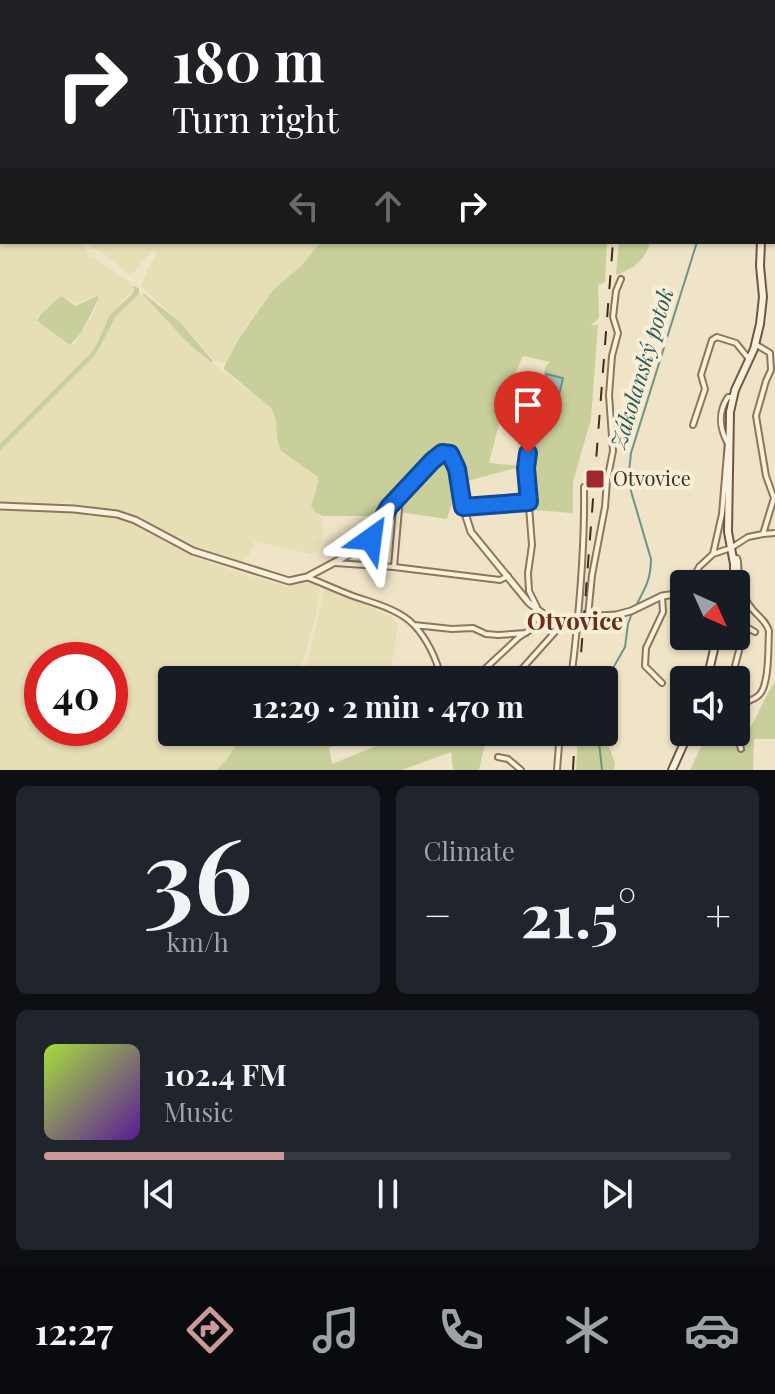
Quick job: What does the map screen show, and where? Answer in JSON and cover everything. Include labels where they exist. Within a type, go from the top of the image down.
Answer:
[{"type":"main road","points":[[733,570],[728,532],[730,412],[732,397],[755,344],[763,305],[761,244]]},
{"type":"main road","points":[[672,770],[683,746]]},
{"type":"street","points":[[588,616],[613,451],[609,395],[612,356],[618,333],[613,317],[614,304],[621,279]]},
{"type":"street","points":[[693,425],[705,389],[701,375],[712,340],[717,337],[736,343],[749,359]]},
{"type":"street","points":[[755,344],[773,353],[771,370],[756,416],[766,476],[774,498],[763,534]]},
{"type":"street","points":[[713,554],[722,514],[728,441]]},
{"type":"street","points":[[0,506],[117,514],[135,520],[193,551],[286,581],[296,581],[365,546],[389,507],[432,461],[446,453],[452,456],[456,465],[471,532],[529,603],[549,618],[564,622],[588,616],[616,615],[670,595]]},
{"type":"street","points":[[528,453],[526,468],[532,545],[529,591],[538,609]]},
{"type":"street","points":[[573,666],[583,553],[584,487]]},
{"type":"street","points":[[394,567],[400,495]]},
{"type":"street","points":[[463,507],[529,502]]},
{"type":"street","points":[[697,570],[713,554],[731,548],[748,537],[775,533]]},
{"type":"street","points":[[733,558],[738,561],[741,590],[769,631],[763,689],[758,696],[750,699]]},
{"type":"street","points":[[333,563],[500,580],[508,576]]},
{"type":"street","points":[[307,577],[405,618],[426,641],[438,666]]},
{"type":"street","points":[[662,596],[663,612],[645,652],[645,666],[662,683]]},
{"type":"street","points":[[489,666],[526,633],[549,618]]},
{"type":"street","points":[[525,666],[564,622]]},
{"type":"street","points":[[414,625],[473,628],[498,635],[526,633]]},
{"type":"street","points":[[750,630],[755,632]]},
{"type":"street","points":[[557,770],[559,746]]},
{"type":"street","points":[[498,757],[508,759],[521,770]]},
{"type":"shaded area","points":[[0,244],[79,244],[90,258],[126,280],[134,289],[108,317],[91,353],[0,444]],"holes":[[[61,296],[77,304],[100,296],[95,311],[74,344],[70,345],[42,324],[36,324],[38,317]]]},
{"type":"shaded area","points":[[87,244],[319,244],[302,265],[273,290],[238,337],[228,360],[223,363],[216,362],[189,331],[142,287],[155,250],[129,274]]},
{"type":"shaded area","points":[[138,294],[190,345],[271,408],[278,431],[278,448],[318,477],[311,505],[323,520],[323,529],[316,551],[311,554],[255,541],[249,555],[240,563],[190,546],[127,512],[66,503],[0,502],[0,451],[96,354],[116,316]]},
{"type":"shaded area","points":[[0,511],[113,516],[125,519],[199,559],[247,575],[287,587],[307,581],[317,583],[320,591],[317,613],[301,666],[158,666],[158,746],[236,746],[216,770],[0,770]]},
{"type":"shaded area","points":[[329,588],[397,622],[391,666],[306,666],[324,589]]},
{"type":"green space","points":[[319,244],[607,244],[605,282],[598,285],[599,318],[591,325],[598,325],[591,419],[573,482],[573,513],[532,510],[532,478],[527,458],[533,409],[546,366],[550,362],[523,356],[508,389],[489,463],[523,466],[464,482],[447,519],[384,510],[378,516],[322,516],[315,512],[311,506],[318,477],[281,451],[271,408],[224,369],[239,338],[273,290],[302,265]]},
{"type":"green space","points":[[619,244],[649,244],[638,263],[616,275]]},
{"type":"green space","points":[[132,286],[139,288],[139,294],[116,316],[96,354],[0,451],[0,444],[91,353],[109,316],[132,294]]},
{"type":"green space","points":[[143,293],[181,323],[213,361],[190,345]]},
{"type":"green space","points":[[61,296],[76,306],[97,296],[99,298],[81,333],[70,345],[37,321]]},
{"type":"green space","points":[[775,682],[775,739],[754,739],[753,770],[690,770],[701,746],[750,746],[750,727]]},
{"type":"green space","points":[[236,746],[332,746],[329,748],[332,764],[376,746],[485,746],[479,770],[453,770],[451,752],[402,770],[216,770]]},
{"type":"green space","points":[[577,746],[609,746],[615,763],[614,770],[576,770]]},
{"type":"water","points":[[546,374],[563,378],[556,408],[539,404]]},
{"type":"waterway","name":"Zákolanský potok","points":[[635,608],[648,579],[651,559],[628,481],[631,453],[696,244]]},
{"type":"waterway","name":"Zákolanský potok","points":[[614,666],[625,647],[632,613]]},
{"type":"waterway","name":"Zákolanský potok","points":[[599,746],[602,770]]},
{"type":"railway","points":[[580,666],[613,244]]},
{"type":"railway","points":[[573,770],[574,746]]},
{"type":"place","name":"Otvovice","points":[[595,479]]},
{"type":"district","name":"Otvovice","points":[[575,622]]},
{"type":"route","points":[[371,539],[389,507],[442,453],[450,454],[456,465],[463,507],[529,502],[528,453]]}]
